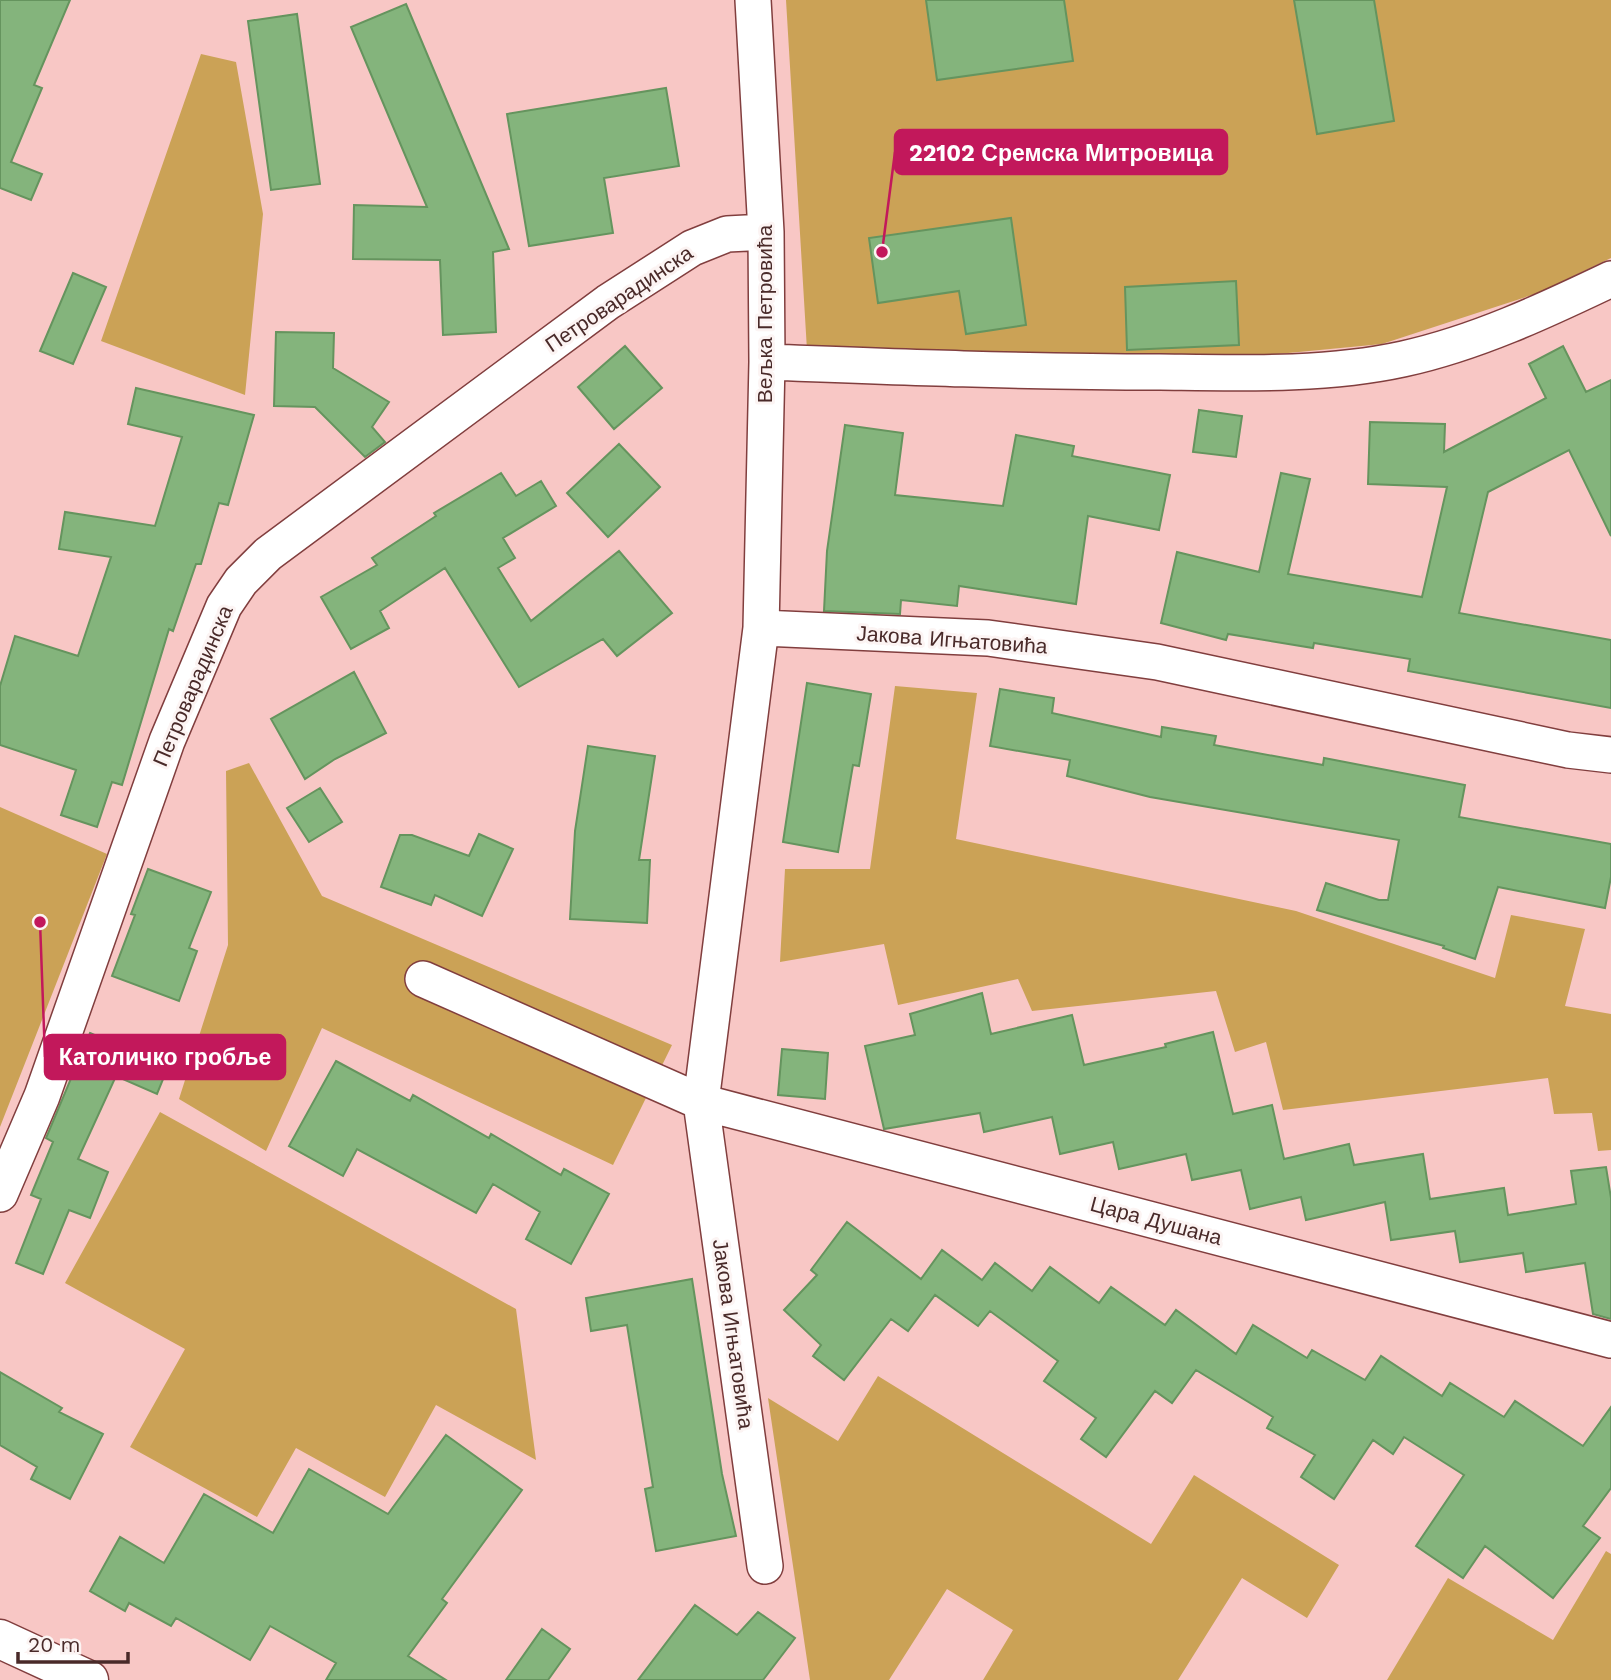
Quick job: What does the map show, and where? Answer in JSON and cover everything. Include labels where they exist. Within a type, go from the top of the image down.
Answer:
[{"type":"street","name":"Вељка Петровића","points":[[753,0],[766,232],[767,362],[761,628]]},
{"type":"street","name":"Петроварадинска","points":[[0,1194],[42,1096],[167,741],[224,606],[241,581],[268,554],[608,302],[692,248],[727,234],[766,232]]},
{"type":"street","points":[[767,362],[1040,372],[1258,373],[1339,367],[1402,359],[1458,344],[1543,312],[1611,279]]},
{"type":"street","name":"Јакова Игњатовића","points":[[765,1566],[701,1102],[761,628],[988,638],[1157,662],[1568,750],[1611,755]]},
{"type":"street","points":[[423,979],[701,1102]]},
{"type":"street","name":"Цара Душана","points":[[701,1102],[1611,1340]]},
{"type":"street","points":[[0,1639],[89,1680]]},
{"type":"shaded area","points":[[786,0],[1611,0],[1611,258],[1538,293],[1382,344],[1224,359],[807,350]]},
{"type":"shaded area","points":[[201,54],[236,62],[263,214],[245,395],[101,341]]},
{"type":"shaded area","points":[[895,686],[977,693],[956,839],[1296,911],[1495,978],[1511,915],[1585,929],[1565,1006],[1611,1014],[1611,1150],[1598,1151],[1592,1113],[1554,1114],[1548,1078],[1283,1110],[1266,1042],[1235,1052],[1216,991],[1032,1011],[1018,979],[898,1005],[884,944],[780,962],[785,869],[870,869]]},
{"type":"shaded area","points":[[249,763],[322,896],[672,1045],[613,1165],[322,1028],[266,1151],[179,1099],[228,945],[226,771]]},
{"type":"shaded area","points":[[0,807],[107,854],[0,1127]]},
{"type":"shaded area","points":[[160,1112],[516,1309],[536,1460],[436,1405],[385,1497],[296,1448],[257,1517],[130,1447],[185,1349],[65,1283]]},
{"type":"shaded area","points":[[878,1376],[1151,1544],[1194,1475],[1339,1565],[1307,1618],[1242,1578],[1178,1680],[983,1680],[1013,1630],[947,1589],[889,1680],[810,1680],[768,1398],[838,1441]]},
{"type":"shaded area","points":[[1606,1551],[1611,1554],[1611,1680],[1387,1680],[1448,1578],[1553,1640]]},
{"type":"building","points":[[0,0],[70,0],[34,85],[42,88],[11,162],[42,174],[31,200],[0,188]]},
{"type":"building","points":[[926,0],[1064,0],[1073,61],[937,80]]},
{"type":"building","points":[[1294,0],[1374,0],[1394,121],[1317,134]]},
{"type":"building","points":[[406,4],[509,249],[493,252],[496,332],[443,335],[440,260],[353,259],[354,205],[427,207],[351,27]]},
{"type":"building","points":[[297,14],[320,184],[271,190],[248,21]]},
{"type":"building","points":[[666,88],[679,166],[604,178],[613,233],[529,246],[507,114]]},
{"type":"building","points":[[1011,218],[1026,325],[966,334],[959,291],[878,303],[869,238]]},
{"type":"building","points":[[73,273],[106,287],[73,364],[40,351]]},
{"type":"building","points":[[1236,281],[1239,345],[1127,350],[1125,287]]},
{"type":"building","points":[[276,332],[334,333],[333,368],[389,402],[372,427],[385,442],[365,457],[315,407],[274,406]]},
{"type":"building","points":[[625,346],[662,388],[614,429],[578,387]]},
{"type":"building","points":[[1563,346],[1586,392],[1611,380],[1611,536],[1569,450],[1488,492],[1459,613],[1611,640],[1611,708],[1408,671],[1410,659],[1314,643],[1313,648],[1228,634],[1226,640],[1161,623],[1177,552],[1259,572],[1281,473],[1310,479],[1288,574],[1422,597],[1447,487],[1368,484],[1370,422],[1445,424],[1444,452],[1546,398],[1529,364]]},
{"type":"building","points":[[136,388],[254,415],[228,505],[219,503],[201,564],[196,564],[173,631],[169,629],[122,785],[112,782],[97,827],[61,815],[76,770],[0,745],[0,686],[15,636],[78,656],[111,557],[59,549],[65,512],[155,526],[182,437],[128,424]]},
{"type":"building","points":[[1199,410],[1242,416],[1236,457],[1193,452]]},
{"type":"building","points":[[845,425],[903,433],[895,495],[1003,506],[1016,435],[1074,446],[1072,456],[1170,475],[1159,530],[1088,516],[1076,604],[959,586],[957,606],[901,600],[900,614],[824,611],[827,551]]},
{"type":"building","points":[[619,444],[660,487],[608,537],[567,493]]},
{"type":"building","points":[[501,473],[516,496],[541,481],[556,506],[503,538],[515,558],[498,568],[531,621],[619,551],[672,613],[617,656],[603,639],[519,687],[445,568],[380,611],[389,628],[351,649],[321,597],[377,565],[372,558],[436,516],[434,513]]},
{"type":"building","points":[[354,672],[386,733],[335,759],[305,779],[271,719]]},
{"type":"building","points":[[807,683],[871,694],[859,766],[853,765],[838,852],[783,842]]},
{"type":"building","points":[[1000,689],[1054,698],[1052,713],[1161,737],[1162,727],[1216,736],[1214,745],[1323,765],[1324,758],[1465,785],[1459,817],[1611,844],[1611,877],[1605,908],[1498,887],[1475,959],[1443,948],[1444,946],[1317,910],[1326,883],[1379,900],[1388,900],[1399,840],[1150,797],[1067,776],[1070,760],[990,746]]},
{"type":"building","points":[[588,746],[655,756],[639,860],[650,860],[647,923],[570,919],[575,831]]},
{"type":"building","points":[[320,788],[342,822],[309,842],[287,808]]},
{"type":"building","points":[[479,834],[513,849],[482,916],[435,895],[431,905],[381,887],[400,835],[412,835],[469,856]]},
{"type":"building","points":[[148,869],[211,892],[189,948],[197,951],[179,1001],[112,976],[135,915],[131,914]]},
{"type":"building","points":[[982,993],[991,1034],[1072,1015],[1084,1065],[1166,1047],[1165,1044],[1213,1032],[1233,1114],[1272,1105],[1284,1159],[1349,1144],[1354,1165],[1423,1154],[1430,1199],[1504,1188],[1508,1215],[1576,1204],[1571,1171],[1606,1167],[1611,1198],[1611,1319],[1593,1314],[1585,1263],[1526,1272],[1523,1253],[1460,1262],[1455,1231],[1391,1240],[1385,1202],[1306,1220],[1301,1197],[1250,1209],[1241,1170],[1192,1180],[1186,1154],[1119,1169],[1113,1142],[1060,1154],[1052,1117],[984,1132],[980,1113],[884,1129],[865,1046],[915,1035],[910,1014]]},
{"type":"building","points":[[90,1033],[168,1067],[157,1094],[116,1076],[78,1159],[108,1172],[90,1218],[69,1210],[43,1274],[16,1263],[41,1199],[31,1195],[53,1142],[46,1138]]},
{"type":"building","points":[[782,1049],[828,1053],[825,1099],[778,1095]]},
{"type":"building","points":[[336,1061],[410,1101],[413,1095],[489,1138],[491,1134],[561,1175],[564,1169],[609,1194],[571,1264],[526,1239],[540,1212],[493,1184],[476,1213],[357,1149],[343,1176],[289,1146]]},
{"type":"building","points":[[847,1222],[921,1279],[942,1250],[982,1280],[995,1263],[1032,1291],[1050,1267],[1099,1303],[1111,1287],[1165,1325],[1176,1310],[1236,1354],[1253,1325],[1307,1358],[1312,1350],[1365,1380],[1381,1356],[1442,1396],[1450,1383],[1504,1417],[1515,1401],[1583,1446],[1611,1407],[1611,1488],[1583,1526],[1600,1538],[1553,1598],[1485,1546],[1463,1578],[1416,1546],[1464,1475],[1404,1437],[1393,1454],[1373,1440],[1334,1499],[1301,1477],[1315,1455],[1267,1428],[1273,1417],[1196,1370],[1172,1403],[1155,1391],[1106,1457],[1081,1439],[1096,1418],[1044,1381],[1058,1361],[990,1311],[978,1326],[935,1295],[908,1331],[891,1319],[844,1380],[813,1356],[821,1345],[784,1310],[817,1275],[811,1270]]},
{"type":"building","points":[[692,1279],[722,1474],[736,1536],[656,1551],[645,1489],[653,1487],[627,1325],[591,1331],[586,1298]]},
{"type":"building","points":[[0,1372],[62,1408],[59,1412],[103,1434],[70,1499],[31,1479],[37,1467],[0,1445]]},
{"type":"building","points":[[446,1435],[522,1490],[442,1599],[447,1603],[408,1656],[446,1680],[326,1680],[336,1663],[270,1626],[250,1660],[176,1618],[171,1626],[129,1603],[125,1611],[90,1591],[120,1537],[164,1563],[204,1494],[273,1533],[309,1469],[388,1514]]},
{"type":"building","points":[[695,1605],[737,1635],[758,1612],[795,1638],[763,1680],[638,1680]]},
{"type":"building","points":[[542,1629],[570,1649],[548,1680],[506,1680]]},
{"type":"place","name":"22102 Сремска Митровица","points":[[882,252]]},
{"type":"place","name":"Католичко гробље","points":[[40,922]]}]
